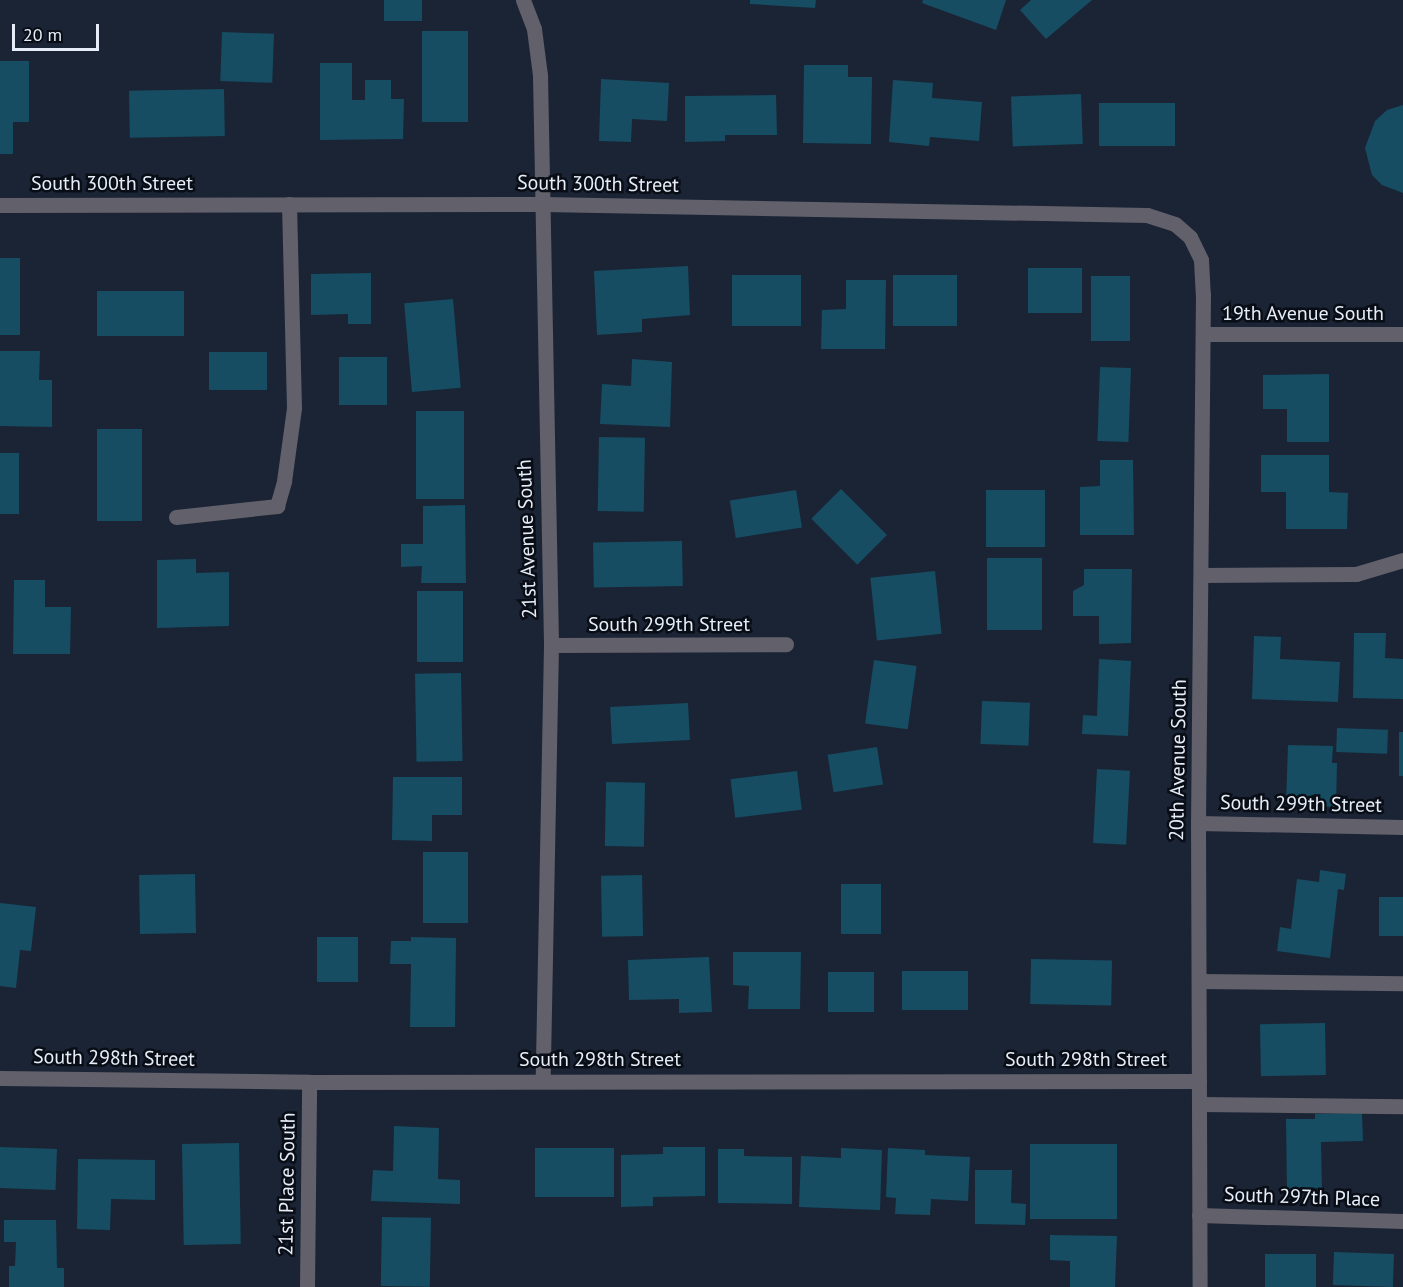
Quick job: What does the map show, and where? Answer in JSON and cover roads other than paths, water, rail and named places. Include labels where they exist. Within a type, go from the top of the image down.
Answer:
[{"type":"street","name":"21st Avenue South","points":[[523,0],[534,28],[540,75],[551,645],[543,1080]]},
{"type":"street","points":[[176,517],[277,506],[284,481],[294,408],[289,204]]},
{"type":"street","name":"South 300th Street","points":[[0,205],[542,204],[1148,214],[1175,224],[1190,237]]},
{"type":"street","name":"20th Avenue South","points":[[1190,237],[1201,260],[1203,334],[1198,823],[1200,1287]]},
{"type":"street","name":"19th Avenue South","points":[[1203,334],[1403,334]]},
{"type":"street","points":[[1202,575],[1356,574],[1403,560]]},
{"type":"street","name":"South 299th Street","points":[[551,645],[786,644]]},
{"type":"street","name":"South 299th Street","points":[[1198,823],[1403,827]]},
{"type":"street","points":[[1199,981],[1403,983]]},
{"type":"street","name":"South 298th Street","points":[[0,1078],[309,1082],[1199,1081]]},
{"type":"street","name":"21st Place South","points":[[307,1287],[309,1082]]},
{"type":"street","points":[[1199,1104],[1403,1106]]},
{"type":"street","name":"South 297th Place","points":[[1199,1215],[1403,1221]]}]
